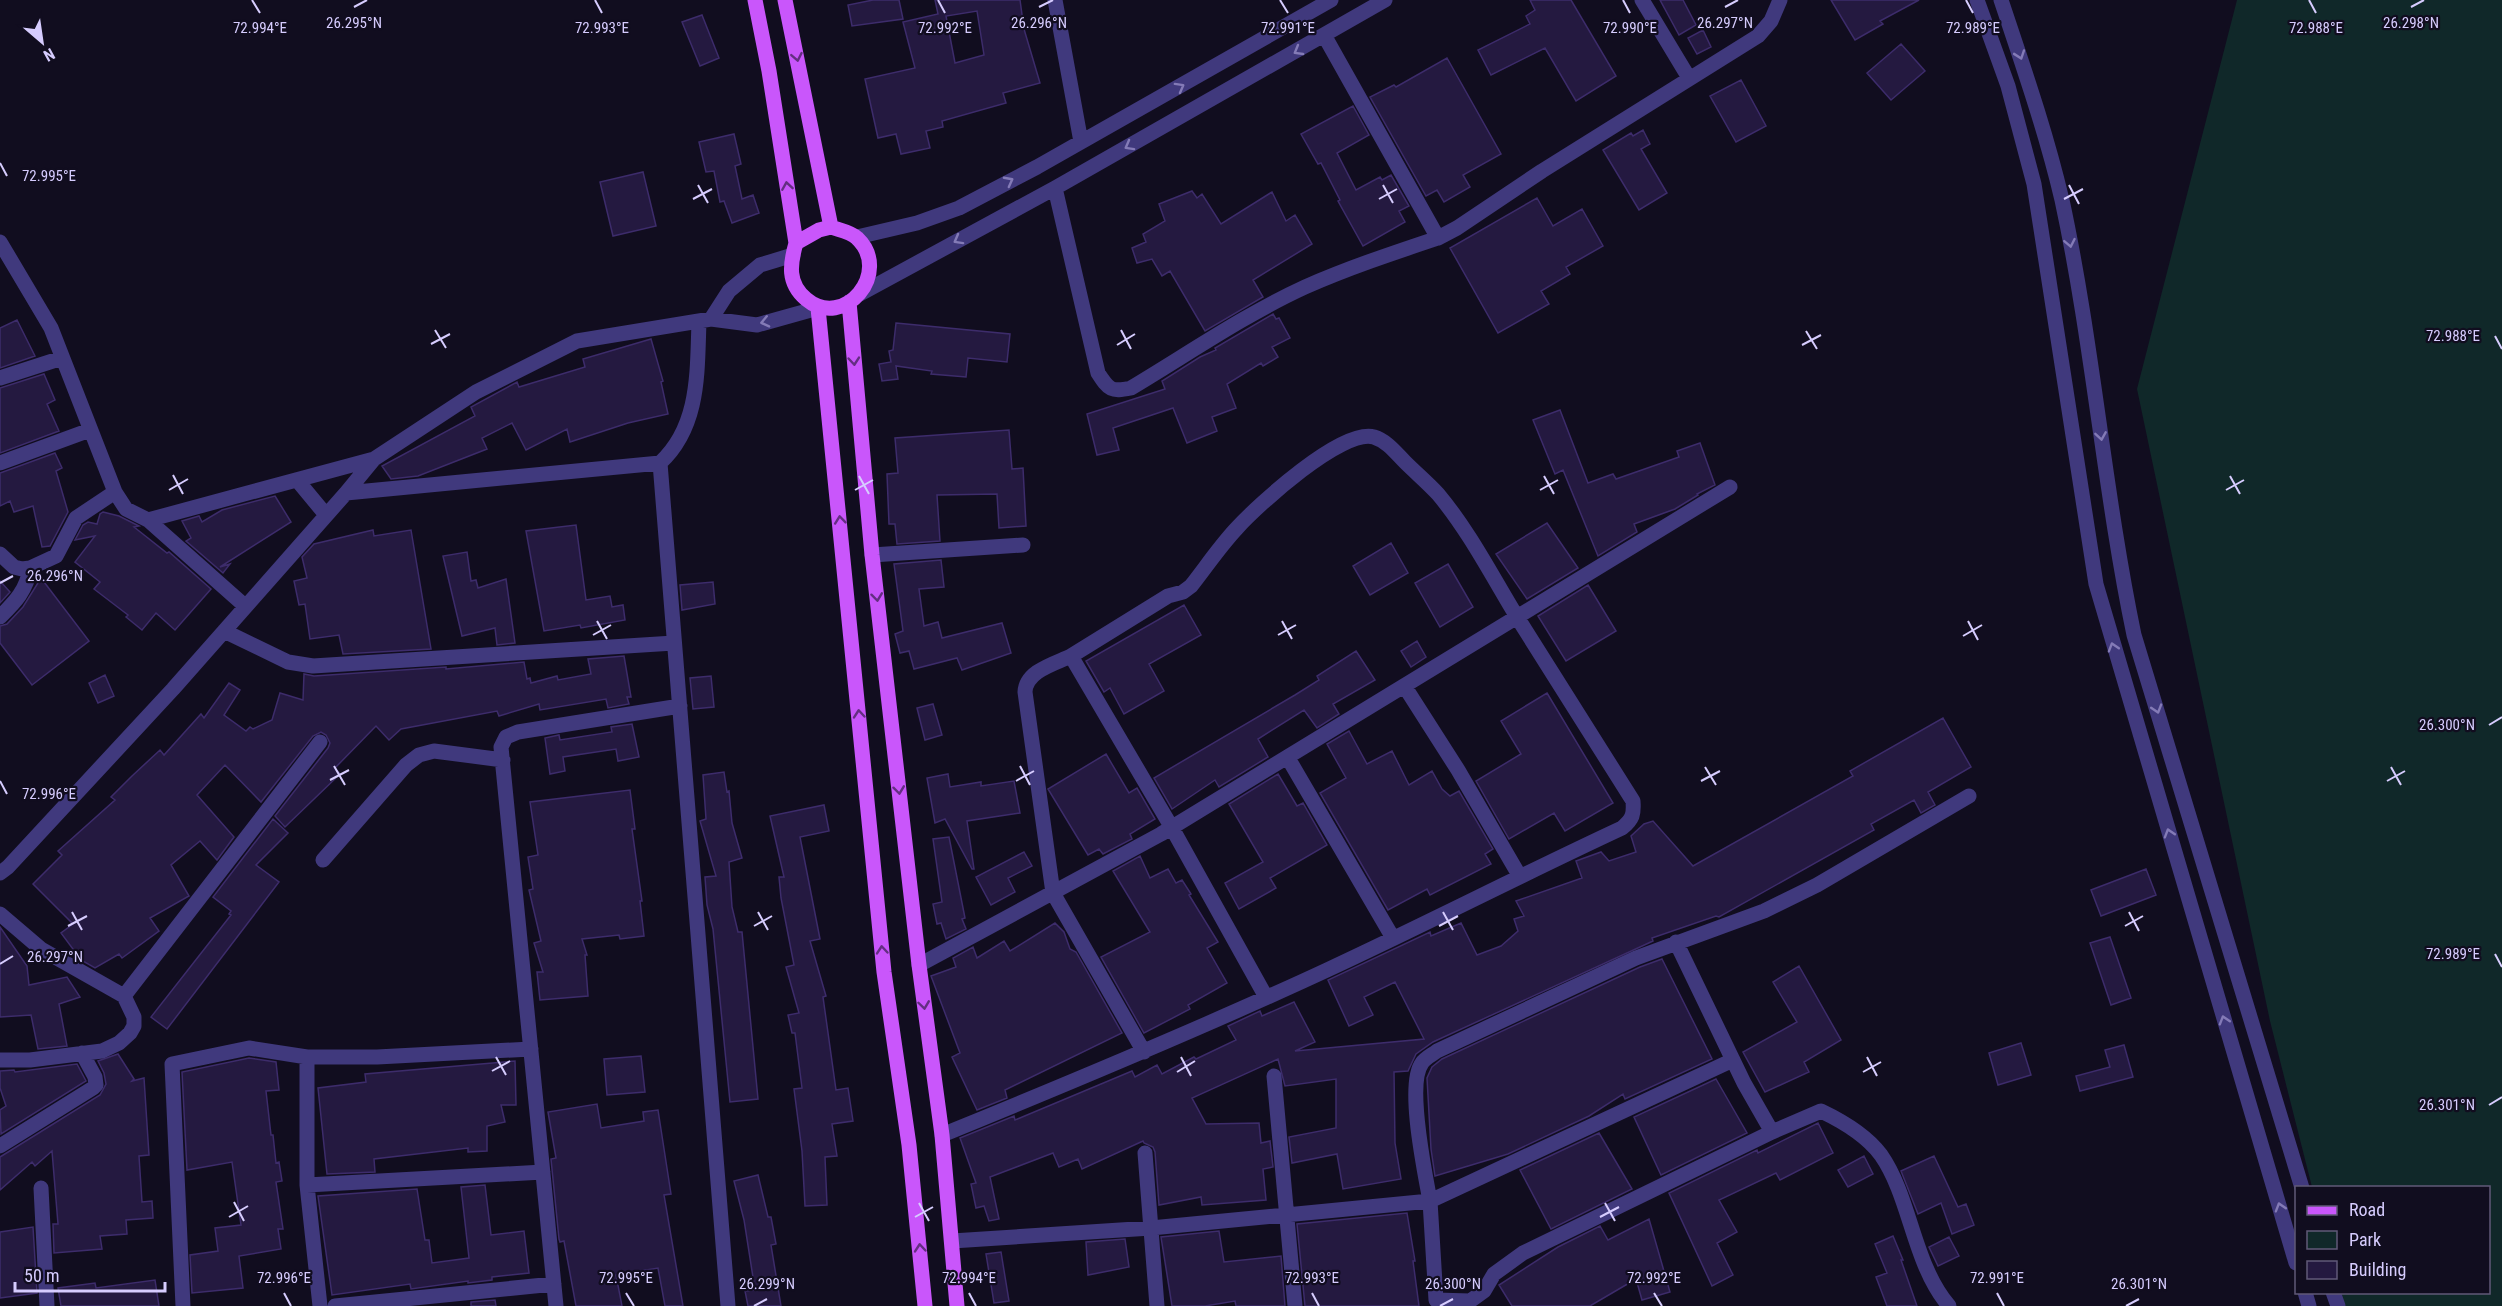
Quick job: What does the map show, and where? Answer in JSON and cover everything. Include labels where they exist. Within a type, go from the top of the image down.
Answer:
[{"type":"main road","points":[[755,0],[769,71],[794,249],[790,268],[792,282],[799,294],[818,308],[835,307],[855,298],[867,282],[870,269],[868,257],[857,237],[831,227],[813,233],[794,249]]},
{"type":"main road","points":[[785,0],[831,227]]},
{"type":"main road","points":[[855,298],[872,555],[919,965],[942,1135],[957,1306]]},
{"type":"main road","points":[[818,308],[884,972],[909,1145],[925,1306]]},
{"type":"street","points":[[1055,0],[1082,142]]},
{"type":"street","points":[[857,237],[959,208],[1082,142],[1331,0]]},
{"type":"street","points":[[1642,0],[1689,78]]},
{"type":"street","points":[[1055,188],[1098,373],[1106,386],[1116,391],[1131,388],[1304,287],[1438,238],[1457,228],[1758,36],[1771,21],[1779,0]]},
{"type":"street","points":[[1977,0],[2008,86],[2034,184],[2096,584],[2295,1260]]},
{"type":"street","points":[[2001,0],[2038,110],[2061,199],[2075,269],[2118,550],[2134,635],[2301,1186]]},
{"type":"street","points":[[855,298],[1055,188],[1383,1]]},
{"type":"street","points":[[1324,35],[1438,238]]},
{"type":"street","points":[[0,242],[51,328],[114,492],[126,509],[148,520],[245,606]]},
{"type":"street","points":[[728,1306],[660,463],[681,438],[689,420],[696,391],[705,320],[729,291],[760,265],[794,249]]},
{"type":"street","points":[[0,873],[173,689],[374,459],[476,392],[577,341],[705,320],[757,325],[818,308]]},
{"type":"street","points":[[0,378],[62,358]]},
{"type":"street","points":[[2067,402],[2095,398]]},
{"type":"street","points":[[0,463],[90,430]]},
{"type":"street","points":[[942,1135],[1144,1052],[1266,997],[1623,828],[1632,820],[1633,801],[1438,494],[1384,441],[1372,436],[1350,439],[1301,470],[1237,528],[1191,586],[1183,592],[1168,596],[1071,656],[1033,674],[1025,683],[1024,692],[1053,892],[1144,1052]]},
{"type":"street","points":[[148,520],[374,459]]},
{"type":"street","points":[[346,493],[660,463]]},
{"type":"street","points":[[297,480],[326,515]]},
{"type":"street","points":[[919,965],[1172,828],[1730,487]]},
{"type":"street","points":[[0,554],[14,567],[34,566],[56,556],[76,518],[114,492]]},
{"type":"street","points":[[872,555],[1023,545]]},
{"type":"street","points":[[0,616],[23,591],[34,566]]},
{"type":"street","points":[[224,631],[288,662],[313,666],[674,651]]},
{"type":"street","points":[[1071,656],[1172,828],[1266,997]]},
{"type":"street","points":[[1405,687],[1458,770],[1519,876]]},
{"type":"street","points":[[556,1306],[501,747],[506,737],[518,732],[680,706]]},
{"type":"street","points":[[124,996],[320,742]]},
{"type":"street","points":[[323,860],[406,765],[419,755],[434,751],[502,760]]},
{"type":"street","points":[[1288,758],[1393,938]]},
{"type":"street","points":[[1949,1306],[1931,1279],[1890,1171],[1874,1146],[1821,1111],[1772,1132],[1523,1253],[1494,1274],[1484,1292],[1470,1301],[1436,1303],[1430,1201],[1420,1150],[1415,1079],[1422,1062],[1437,1051],[1636,958],[1764,912],[1817,885],[1969,796]]},
{"type":"street","points":[[0,914],[41,949],[124,996],[134,1017],[130,1033],[119,1043],[102,1051],[30,1060],[0,1060]]},
{"type":"street","points":[[1676,942],[1733,1060],[1772,1132]]},
{"type":"street","points":[[183,1306],[172,1064],[249,1048],[307,1057],[377,1057],[531,1049]]},
{"type":"street","points":[[0,1146],[96,1085],[95,1077],[82,1053]]},
{"type":"street","points":[[2236,1061],[2261,1055]]},
{"type":"street","points":[[307,1057],[307,1185],[320,1306]]},
{"type":"street","points":[[952,1241],[1151,1228],[1430,1201],[1733,1060]]},
{"type":"street","points":[[1274,1076],[1295,1306]]},
{"type":"street","points":[[1145,1153],[1157,1306]]},
{"type":"street","points":[[307,1185],[543,1172]]},
{"type":"street","points":[[41,1188],[47,1306]]},
{"type":"street","points":[[336,1306],[554,1284]]},
{"type":"green space","points":[[2237,0],[2502,0],[2502,1306],[2341,1306],[2338,1294],[2490,1294],[2490,1186],[2312,1186],[2270,1021],[2137,389]]},
{"type":"building","points":[[873,0],[899,0],[903,19],[852,26],[848,5]]},
{"type":"building","points":[[935,0],[1020,0],[1024,29],[1040,83],[1003,93],[1006,103],[942,121],[943,127],[926,131],[930,148],[901,154],[896,134],[878,138],[865,79],[915,68],[903,22],[938,14]],"holes":[[[977,11],[984,55],[955,63],[946,16]]]},
{"type":"building","points":[[1530,0],[1571,0],[1616,76],[1576,101],[1545,48],[1491,75],[1478,50],[1530,24],[1526,16],[1535,10]]},
{"type":"building","points":[[1660,0],[1683,0],[1696,25],[1679,35]]},
{"type":"building","points":[[1831,0],[1919,0],[1880,21],[1883,24],[1855,40]]},
{"type":"building","points":[[702,15],[719,58],[700,66],[682,22]]},
{"type":"building","points":[[1703,30],[1711,47],[1697,54],[1688,38]]},
{"type":"building","points":[[1901,44],[1925,71],[1891,100],[1867,73]]},
{"type":"building","points":[[1447,58],[1501,154],[1463,175],[1470,187],[1444,202],[1437,190],[1426,196],[1370,97],[1394,85],[1396,87]]},
{"type":"building","points":[[1741,80],[1766,126],[1736,142],[1710,96]]},
{"type":"building","points":[[1353,106],[1369,135],[1337,153],[1356,190],[1380,177],[1382,180],[1391,175],[1409,206],[1399,211],[1405,222],[1363,246],[1338,201],[1340,200],[1321,163],[1318,164],[1301,134]]},
{"type":"building","points":[[1643,130],[1650,144],[1641,149],[1667,193],[1639,210],[1603,150],[1631,133],[1633,136]]},
{"type":"building","points":[[734,134],[741,164],[735,166],[742,199],[753,195],[759,213],[732,223],[724,201],[720,202],[714,171],[706,172],[699,142]]},
{"type":"building","points":[[643,172],[656,226],[613,236],[600,182]]},
{"type":"building","points":[[1192,191],[1197,198],[1202,194],[1221,224],[1272,192],[1286,221],[1295,215],[1312,244],[1253,280],[1263,297],[1205,331],[1170,271],[1162,276],[1152,259],[1137,263],[1132,248],[1146,242],[1143,234],[1165,221],[1159,204]]},
{"type":"building","points":[[1537,198],[1553,226],[1582,209],[1603,246],[1566,267],[1570,274],[1541,291],[1549,304],[1498,333],[1450,248]]},
{"type":"building","points":[[1273,314],[1276,319],[1279,318],[1290,338],[1272,347],[1278,357],[1263,366],[1261,363],[1227,384],[1236,408],[1212,417],[1217,431],[1187,443],[1173,408],[1113,428],[1119,450],[1097,455],[1087,414],[1165,389],[1162,381]]},
{"type":"building","points":[[17,320],[35,356],[0,368],[0,328]]},
{"type":"building","points":[[896,323],[1010,334],[1007,362],[968,358],[966,377],[931,374],[932,371],[896,366],[898,379],[882,381],[879,364],[891,362],[889,351],[893,350]]},
{"type":"building","points":[[651,339],[663,381],[661,382],[668,414],[628,423],[570,442],[567,429],[526,450],[512,423],[482,438],[487,449],[418,476],[391,479],[382,466],[475,416],[471,407],[517,382],[519,387],[585,367],[583,359]]},
{"type":"building","points":[[44,374],[55,400],[47,404],[59,431],[0,453],[0,388]]},
{"type":"building","points":[[1560,410],[1588,483],[1613,474],[1616,479],[1679,457],[1677,451],[1700,443],[1715,485],[1675,509],[1634,524],[1637,532],[1598,556],[1563,470],[1555,474],[1533,420]]},
{"type":"building","points":[[1009,430],[1012,469],[1023,468],[1026,526],[999,528],[997,494],[937,495],[940,541],[897,544],[895,524],[889,524],[887,474],[898,473],[895,438]]},
{"type":"building","points":[[55,453],[62,468],[56,471],[68,512],[50,546],[42,547],[33,506],[14,512],[10,501],[0,506],[0,473]]},
{"type":"building","points":[[275,496],[291,522],[220,567],[230,564],[223,573],[186,541],[191,538],[182,521],[199,516],[202,522],[222,510]]},
{"type":"building","points":[[103,512],[119,516],[139,526],[134,527],[167,553],[169,552],[211,589],[175,630],[156,613],[142,630],[126,617],[128,615],[94,589],[100,582],[75,562],[95,536],[75,540],[83,525],[88,522],[97,524]]},
{"type":"building","points":[[1547,523],[1578,568],[1527,599],[1496,554]]},
{"type":"building","points":[[576,525],[586,600],[610,596],[612,607],[623,605],[625,620],[581,628],[580,625],[544,631],[526,531]]},
{"type":"building","points":[[373,530],[374,536],[411,530],[431,649],[343,654],[339,635],[310,639],[305,604],[299,605],[294,581],[307,578],[302,557],[314,544]]},
{"type":"building","points":[[1391,543],[1408,573],[1370,595],[1353,566]]},
{"type":"building","points":[[467,552],[471,581],[476,580],[478,588],[506,579],[515,643],[497,645],[495,628],[462,636],[443,556]]},
{"type":"building","points":[[941,560],[944,587],[919,589],[924,626],[938,622],[942,638],[1002,623],[1011,653],[962,670],[957,658],[914,669],[909,651],[900,653],[895,634],[903,631],[894,564]]},
{"type":"building","points":[[1448,564],[1473,607],[1440,627],[1415,583]]},
{"type":"building","points":[[41,578],[89,641],[32,685],[0,643],[0,626],[7,624],[23,607]]},
{"type":"building","points":[[0,581],[10,592],[0,603]]},
{"type":"building","points":[[713,582],[715,604],[682,610],[680,585]]},
{"type":"building","points":[[1588,585],[1616,631],[1566,661],[1538,616]]},
{"type":"building","points":[[1184,605],[1201,635],[1149,664],[1164,691],[1124,714],[1110,688],[1104,692],[1086,661]]},
{"type":"building","points":[[1417,641],[1426,657],[1411,667],[1401,651]]},
{"type":"building","points":[[1356,651],[1375,680],[1333,704],[1339,714],[1317,728],[1304,710],[1258,739],[1268,757],[1219,787],[1215,780],[1172,809],[1154,778],[1319,680],[1317,676]]},
{"type":"building","points":[[624,656],[631,697],[627,697],[629,704],[608,708],[606,699],[540,710],[539,704],[499,716],[497,711],[401,729],[389,740],[376,726],[335,768],[340,774],[285,827],[275,816],[328,748],[330,743],[326,735],[321,732],[313,736],[261,802],[225,765],[197,795],[234,837],[217,860],[200,841],[171,865],[189,896],[150,918],[159,931],[122,958],[119,954],[95,968],[81,960],[61,933],[73,924],[33,884],[62,855],[58,851],[115,800],[111,797],[132,776],[160,750],[164,755],[201,714],[204,718],[229,683],[240,690],[224,715],[246,731],[250,727],[253,729],[272,720],[280,693],[303,700],[304,674],[314,676],[446,667],[446,669],[524,662],[527,679],[530,678],[531,683],[557,676],[558,680],[591,674],[588,659]]},
{"type":"building","points":[[105,675],[114,696],[98,703],[89,683]]},
{"type":"building","points":[[711,676],[714,707],[693,709],[690,678]]},
{"type":"building","points":[[1547,693],[1613,803],[1565,831],[1554,813],[1509,839],[1476,781],[1521,754],[1501,721]]},
{"type":"building","points":[[933,704],[942,735],[925,740],[917,708]]},
{"type":"building","points":[[1943,718],[1971,767],[1928,792],[1935,805],[1921,813],[1914,800],[1871,824],[1874,830],[1719,917],[1716,916],[1652,938],[1653,941],[1433,1042],[1416,1054],[1408,1071],[1394,1072],[1395,1143],[1401,1179],[1343,1189],[1337,1154],[1292,1163],[1289,1137],[1336,1128],[1336,1079],[1285,1086],[1278,1059],[1192,1098],[1206,1124],[1259,1123],[1261,1143],[1270,1141],[1273,1167],[1263,1169],[1266,1200],[1202,1205],[1201,1197],[1159,1205],[1155,1152],[1153,1147],[1143,1141],[1082,1169],[1078,1159],[1059,1167],[1053,1153],[990,1177],[999,1219],[989,1221],[984,1206],[976,1208],[971,1184],[976,1183],[960,1138],[1014,1116],[1015,1120],[1132,1071],[1135,1077],[1157,1065],[1162,1074],[1194,1057],[1196,1059],[1236,1040],[1228,1026],[1260,1011],[1262,1016],[1294,1002],[1315,1042],[1295,1051],[1424,1039],[1395,982],[1364,997],[1373,1015],[1349,1026],[1328,980],[1430,932],[1431,936],[1461,923],[1477,955],[1501,946],[1518,931],[1514,919],[1524,916],[1516,901],[1582,878],[1576,861],[1601,852],[1609,861],[1636,852],[1631,836],[1644,824],[1653,821],[1693,866],[1853,776],[1850,771]]},
{"type":"building","points":[[632,724],[639,757],[618,761],[616,749],[563,757],[565,771],[550,774],[545,738],[559,735],[560,740],[612,732],[611,727]]},
{"type":"building","points":[[1349,731],[1367,764],[1392,751],[1409,785],[1432,771],[1442,789],[1450,796],[1459,791],[1493,849],[1485,854],[1491,864],[1430,895],[1427,889],[1388,910],[1320,793],[1346,778],[1327,744]]},
{"type":"building","points":[[1106,754],[1129,793],[1137,788],[1155,819],[1130,834],[1132,839],[1103,854],[1099,849],[1088,855],[1048,789]]},
{"type":"building","points":[[724,772],[727,792],[729,791],[732,823],[742,858],[729,862],[732,907],[738,932],[742,932],[758,1099],[730,1102],[713,929],[707,905],[705,877],[716,876],[700,821],[706,819],[703,775]]},
{"type":"building","points":[[948,774],[950,787],[981,782],[981,786],[1014,781],[1020,813],[967,821],[974,869],[945,819],[935,823],[927,778]]},
{"type":"building","points":[[1278,774],[1297,806],[1303,803],[1327,845],[1270,878],[1276,888],[1239,909],[1225,883],[1263,862],[1229,804]]},
{"type":"building","points":[[630,790],[644,936],[620,939],[619,935],[582,939],[587,955],[585,955],[588,996],[540,1000],[537,972],[543,972],[534,943],[541,941],[529,890],[533,889],[528,857],[538,855],[530,802]]},
{"type":"building","points":[[824,805],[829,831],[800,837],[820,939],[810,941],[826,996],[823,997],[836,1090],[848,1088],[853,1121],[832,1124],[837,1156],[825,1157],[827,1205],[805,1206],[802,1151],[794,1089],[802,1088],[795,1033],[792,1033],[788,1015],[799,1013],[786,967],[794,965],[781,898],[779,877],[784,877],[770,816]]},
{"type":"building","points":[[273,819],[288,833],[256,865],[279,882],[167,1029],[151,1017],[231,915],[229,914],[231,911],[213,897]]},
{"type":"building","points":[[949,837],[965,918],[962,919],[966,929],[946,939],[941,923],[937,924],[933,904],[942,902],[933,839]]},
{"type":"building","points":[[1024,852],[1032,866],[1008,878],[1015,892],[991,905],[976,877]]},
{"type":"building","points":[[1140,856],[1150,878],[1168,869],[1176,883],[1182,880],[1218,942],[1207,948],[1227,983],[1188,1005],[1190,1009],[1144,1033],[1101,957],[1150,932],[1113,871]]},
{"type":"building","points":[[2146,869],[2156,895],[2101,916],[2091,890]]},
{"type":"building","points":[[1055,923],[1064,932],[1070,949],[1076,952],[1122,1033],[1005,1090],[1007,1098],[977,1110],[952,1057],[960,1053],[931,976],[956,967],[953,958],[973,947],[977,958],[1004,941],[1010,951]]},
{"type":"building","points":[[0,927],[27,966],[29,985],[67,977],[80,997],[59,1004],[67,1046],[38,1049],[31,1015],[0,1017]]},
{"type":"building","points":[[2110,937],[2131,998],[2111,1005],[2090,943]]},
{"type":"building","points":[[1662,959],[1712,1059],[1625,1099],[1623,1094],[1589,1116],[1508,1154],[1435,1176],[1427,1078],[1432,1067],[1442,1059],[1640,967]]},
{"type":"building","points":[[1799,966],[1841,1040],[1804,1062],[1809,1072],[1765,1092],[1743,1052],[1797,1022],[1773,982]]},
{"type":"building","points":[[2021,1043],[2031,1075],[1998,1085],[1989,1053]]},
{"type":"building","points":[[2124,1045],[2133,1077],[2080,1091],[2076,1076],[2110,1067],[2105,1050]]},
{"type":"building","points":[[118,1054],[134,1079],[132,1081],[144,1078],[149,1155],[139,1156],[142,1202],[152,1201],[153,1218],[126,1220],[127,1234],[100,1236],[102,1249],[54,1253],[53,1224],[58,1224],[52,1151],[35,1166],[32,1162],[0,1190],[0,1157],[100,1095],[106,1084],[98,1061]]},
{"type":"building","points":[[641,1056],[645,1092],[607,1095],[604,1059]]},
{"type":"building","points":[[249,1058],[276,1062],[279,1090],[266,1091],[271,1135],[273,1135],[276,1163],[279,1162],[282,1181],[276,1182],[283,1229],[278,1229],[281,1249],[239,1256],[243,1288],[192,1293],[190,1255],[218,1251],[215,1228],[241,1225],[232,1162],[187,1170],[182,1072]]},
{"type":"building","points":[[515,1061],[516,1105],[501,1105],[505,1122],[487,1126],[487,1151],[468,1152],[468,1148],[374,1159],[375,1172],[327,1174],[318,1088],[366,1082],[365,1074]]},
{"type":"building","points":[[77,1064],[86,1081],[1,1134],[0,1110],[6,1106],[0,1088],[0,1071],[14,1070],[15,1072]]},
{"type":"building","points":[[1716,1079],[1747,1133],[1661,1175],[1634,1117]]},
{"type":"building","points":[[597,1104],[601,1128],[644,1121],[643,1112],[658,1110],[671,1194],[664,1195],[683,1306],[665,1306],[658,1268],[616,1275],[622,1306],[576,1306],[564,1241],[560,1242],[559,1239],[551,1159],[556,1158],[548,1112]]},
{"type":"building","points":[[1818,1123],[1833,1153],[1780,1180],[1776,1173],[1719,1200],[1737,1232],[1717,1243],[1733,1275],[1712,1286],[1669,1193]]},
{"type":"building","points":[[1599,1133],[1632,1189],[1551,1229],[1520,1170]]},
{"type":"building","points":[[1864,1156],[1873,1174],[1848,1187],[1838,1170]]},
{"type":"building","points":[[1934,1156],[1958,1207],[1966,1204],[1974,1225],[1952,1234],[1941,1203],[1918,1214],[1901,1171]]},
{"type":"building","points":[[758,1175],[768,1217],[771,1217],[776,1244],[771,1245],[781,1306],[748,1306],[745,1291],[755,1290],[744,1220],[734,1181]]},
{"type":"building","points":[[485,1185],[491,1235],[524,1231],[529,1273],[492,1277],[492,1280],[468,1283],[468,1281],[411,1289],[410,1284],[332,1295],[318,1196],[417,1189],[425,1240],[429,1240],[432,1263],[469,1258],[461,1187]]},
{"type":"building","points":[[1407,1213],[1419,1306],[1305,1306],[1297,1224]]},
{"type":"building","points":[[1649,1219],[1670,1292],[1642,1300],[1636,1279],[1590,1306],[1512,1306],[1499,1285],[1558,1247],[1600,1226],[1608,1240]]},
{"type":"building","points":[[33,1227],[37,1293],[0,1298],[0,1232]]},
{"type":"building","points":[[1219,1231],[1224,1262],[1281,1256],[1285,1306],[1236,1306],[1235,1301],[1205,1306],[1172,1306],[1161,1237]]},
{"type":"building","points":[[1893,1236],[1917,1306],[1887,1306],[1876,1277],[1887,1273],[1875,1244]]},
{"type":"building","points":[[1949,1237],[1959,1256],[1938,1266],[1929,1247]]},
{"type":"building","points":[[1125,1239],[1129,1267],[1088,1275],[1086,1242]]},
{"type":"building","points":[[1001,1252],[1009,1301],[994,1303],[986,1254]]},
{"type":"building","points":[[155,1280],[159,1306],[61,1306],[58,1288],[95,1283],[96,1288]]},
{"type":"building","points":[[495,1300],[496,1306],[471,1306],[471,1302]]}]
